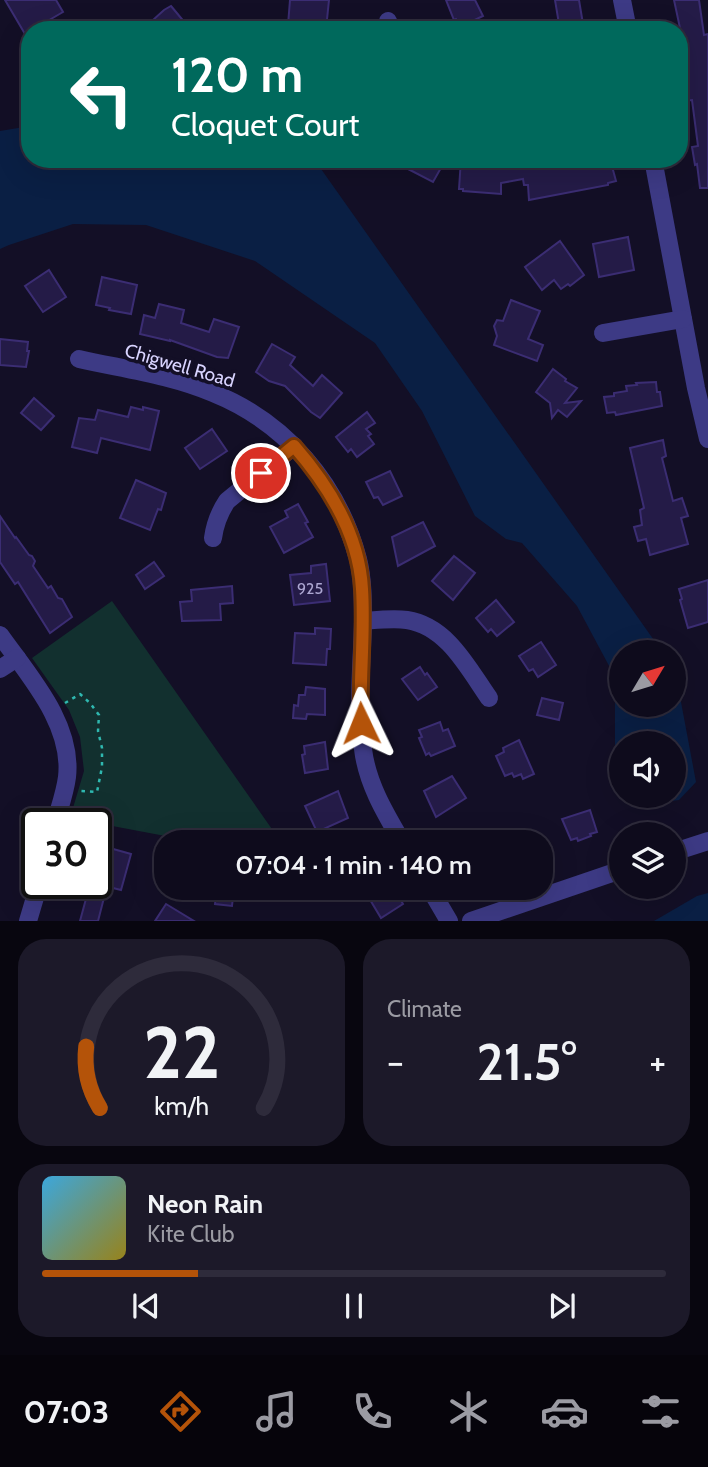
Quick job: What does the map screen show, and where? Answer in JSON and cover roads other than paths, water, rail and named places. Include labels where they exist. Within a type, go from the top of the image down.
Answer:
[{"type":"street","points":[[622,0],[626,21]]},
{"type":"street","points":[[655,168],[708,439]]},
{"type":"street","points":[[603,333],[683,318]]},
{"type":"street","name":"Chigwell Road","points":[[79,359],[167,378],[210,391],[237,403],[262,418],[294,446],[322,480],[347,525],[358,560],[363,621],[360,696],[363,750],[376,796],[395,830]]},
{"type":"street","points":[[213,538],[214,526],[227,501],[294,446]]},
{"type":"street","points":[[363,621],[408,620],[431,628],[452,646],[489,698]]},
{"type":"street","points":[[0,635],[52,711],[62,732],[68,775],[59,808]]},
{"type":"street","points":[[0,669],[17,658]]},
{"type":"street","points":[[686,848],[708,841]]},
{"type":"street","points":[[471,921],[609,874]]},
{"type":"street","points":[[28,921],[35,899]]},
{"type":"street","points":[[437,900],[449,921]]},
{"type":"water","points":[[21,128],[21,168],[320,168],[654,640],[609,640],[609,666],[577,606],[522,543],[506,539],[475,516],[422,411],[375,343],[255,261],[146,225],[73,224],[0,249],[0,131]]},
{"type":"water","points":[[615,718],[684,718],[696,782],[686,793],[686,731],[615,731]]},
{"type":"water","points":[[708,893],[708,921],[654,921],[697,896]]}]
